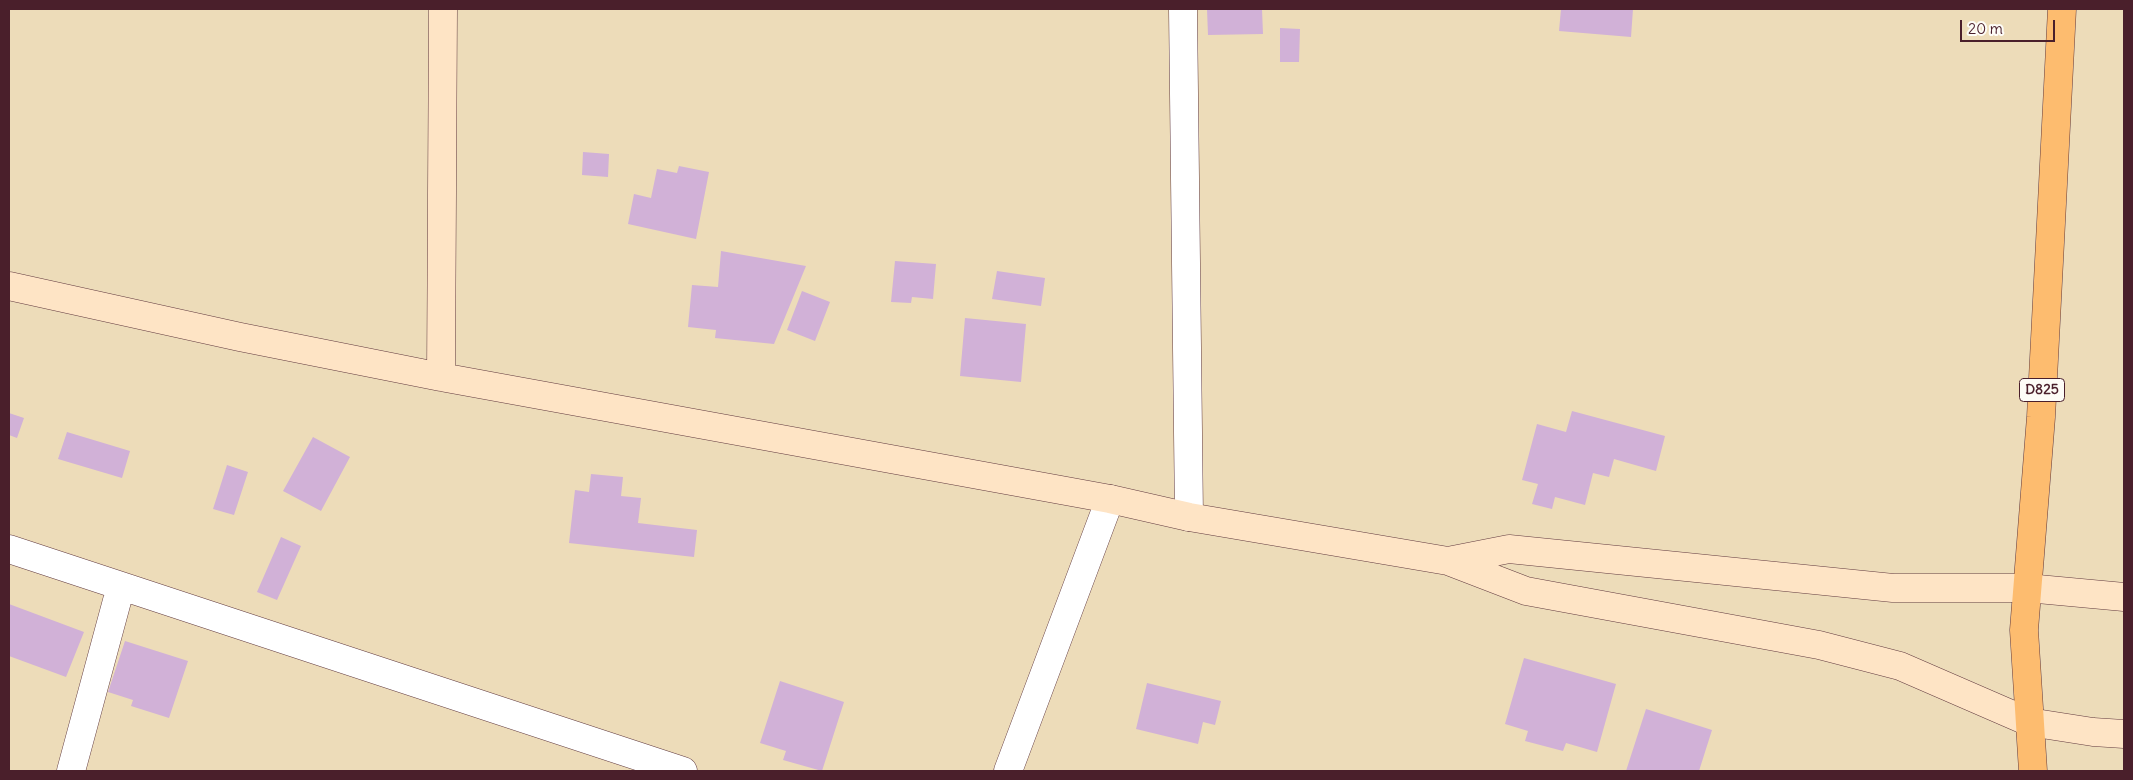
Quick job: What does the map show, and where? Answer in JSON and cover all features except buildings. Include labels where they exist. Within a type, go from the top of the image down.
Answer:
[{"type":"highway","name":"D825","points":[[2033,771],[2024,630],[2041,417],[2062,9]]},
{"type":"street","points":[[441,377],[443,9]]},
{"type":"street","points":[[1183,9],[1190,517]]},
{"type":"street","points":[[9,286],[240,337],[441,377],[1110,499],[1190,517],[1448,562],[1526,592],[1819,645],[1900,666],[2029,722],[2093,732],[2124,734]]},
{"type":"street","points":[[1008,771],[1110,499]]},
{"type":"street","points":[[9,549],[683,771]]},
{"type":"street","points":[[1448,562],[1509,549],[1892,588],[2026,588],[2124,597]]},
{"type":"street","points":[[71,771],[121,586]]}]
